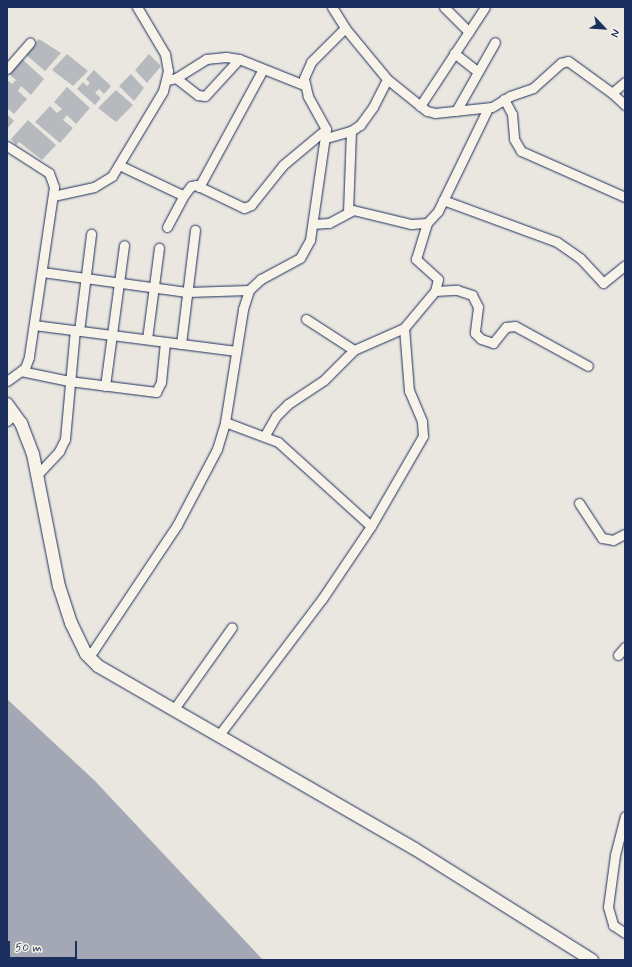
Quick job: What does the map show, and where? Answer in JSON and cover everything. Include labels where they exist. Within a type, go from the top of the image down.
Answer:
[{"type":"street","points":[[137,7],[164,54],[172,79],[198,95],[205,96],[239,59]]},
{"type":"street","points":[[332,7],[345,28],[387,79],[431,113],[488,108],[504,99],[533,88],[561,63],[568,61],[612,93],[625,105]]},
{"type":"street","points":[[444,7],[468,32]]},
{"type":"street","points":[[420,106],[485,7]]},
{"type":"street","points":[[89,657],[177,525],[217,449],[226,422],[243,309],[249,290],[261,279],[300,258],[310,240],[326,134],[304,85],[311,62],[345,28]]},
{"type":"street","points":[[456,111],[476,71],[494,42]]},
{"type":"street","points":[[7,69],[30,43]]},
{"type":"street","points":[[454,53],[476,71]]},
{"type":"street","points":[[53,196],[94,188],[112,176],[172,79],[206,59],[226,57],[239,59],[304,85]]},
{"type":"street","points":[[199,187],[262,69]]},
{"type":"street","points":[[167,227],[184,195],[193,185],[241,207],[247,207],[283,165],[326,134],[351,131],[367,118],[387,79]]},
{"type":"street","points":[[612,93],[625,82]]},
{"type":"street","points":[[504,99],[512,114],[515,144],[521,151],[625,197]]},
{"type":"street","points":[[313,224],[329,223],[348,212],[365,212],[411,224],[426,223],[433,218],[443,200],[488,108]]},
{"type":"street","points":[[348,212],[351,131]]},
{"type":"street","points":[[7,146],[49,173],[54,182],[28,364],[21,372],[7,381]]},
{"type":"street","points":[[119,165],[184,195]]},
{"type":"street","points":[[443,200],[557,242],[580,258],[603,283],[625,265]]},
{"type":"street","points":[[265,435],[281,410],[324,380],[354,350],[404,328],[435,291],[438,279],[416,259],[426,223]]},
{"type":"street","points":[[181,344],[196,230]]},
{"type":"street","points":[[37,475],[63,445],[69,381],[86,278],[91,234]]},
{"type":"street","points":[[105,386],[124,245]]},
{"type":"street","points":[[147,339],[159,248]]},
{"type":"street","points":[[42,272],[187,292],[249,290]]},
{"type":"street","points":[[435,291],[457,290],[472,295],[478,307],[475,333],[481,339],[493,343],[506,328],[516,326],[588,366]]},
{"type":"street","points":[[306,319],[354,350]]},
{"type":"street","points":[[34,325],[236,350]]},
{"type":"street","points":[[219,735],[322,600],[371,526],[420,443],[424,429],[409,391],[404,328]]},
{"type":"street","points":[[21,372],[69,381],[152,392],[158,390],[165,342]]},
{"type":"street","points":[[10,413],[28,439],[60,586],[79,643],[89,657],[98,666],[415,849],[592,960]]},
{"type":"street","points":[[226,422],[265,435],[284,446],[371,526]]},
{"type":"street","points":[[579,503],[602,538],[613,540],[625,534]]},
{"type":"street","points":[[174,709],[232,626]]},
{"type":"street","points":[[618,655],[625,647]]},
{"type":"street","points":[[625,816],[608,907],[613,925],[625,933]]},
{"type":"shaded area","points":[[7,699],[95,781],[263,960],[7,960]]},
{"type":"building","points":[[39,39],[61,53],[45,71],[25,54]]},
{"type":"building","points":[[67,54],[88,71],[73,86],[52,70]]},
{"type":"building","points":[[149,54],[161,66],[147,83],[135,70]]},
{"type":"building","points":[[21,58],[44,79],[31,95],[21,86],[18,91],[27,99],[14,114],[7,108],[7,80],[12,84],[16,80],[8,73]]},
{"type":"building","points":[[94,70],[111,86],[104,94],[99,89],[95,93],[101,98],[95,105],[77,89],[83,82],[87,86],[90,83],[86,79]]},
{"type":"building","points":[[131,74],[144,88],[134,101],[119,86]]},
{"type":"building","points":[[67,87],[90,108],[76,124],[67,115],[63,120],[73,128],[60,143],[35,122],[50,106],[57,113],[62,109],[54,102]]},
{"type":"building","points":[[116,90],[133,105],[116,122],[98,108]]},
{"type":"building","points":[[7,114],[14,121],[7,129]]},
{"type":"building","points":[[28,120],[56,145],[42,160],[19,142],[16,145],[11,139]]}]
